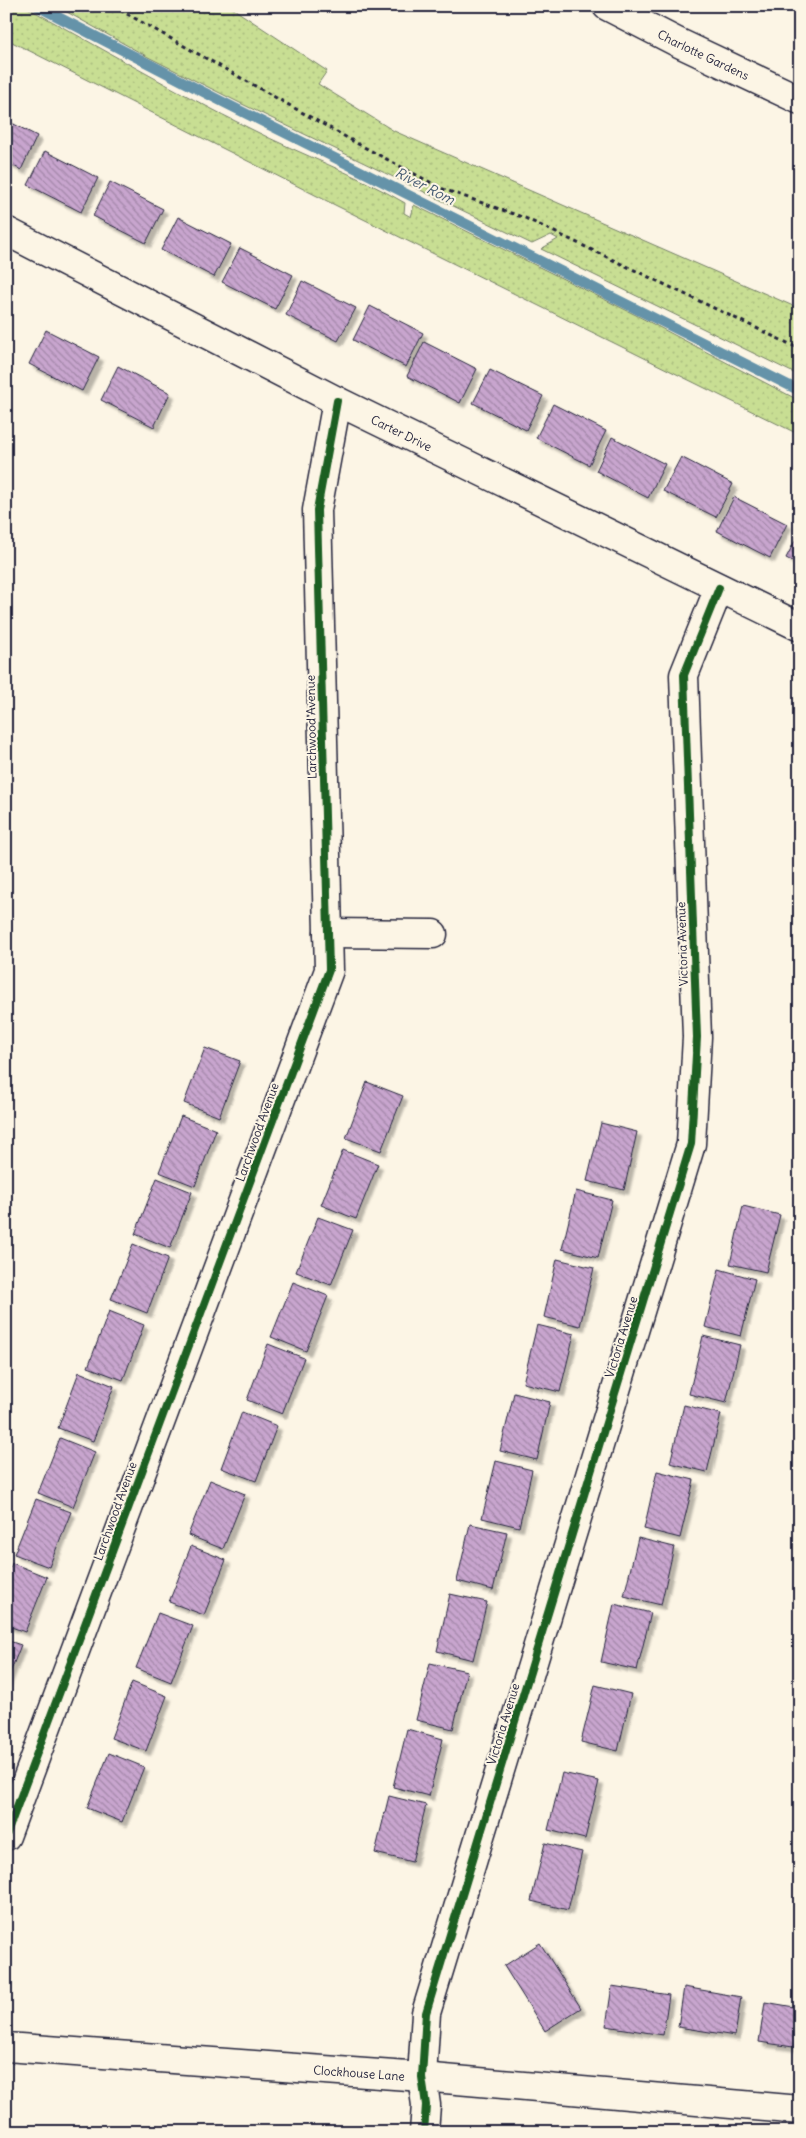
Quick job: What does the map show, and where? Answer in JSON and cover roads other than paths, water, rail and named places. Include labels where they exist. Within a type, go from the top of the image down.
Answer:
[{"type":"street","name":"Charlotte Gardens","points":[[607,6],[677,42],[800,100]]},
{"type":"street","name":"Carter Drive","points":[[6,230],[337,401],[800,626]]},
{"type":"street","name":"Larchwood Avenue","points":[[6,1836],[329,970],[316,510],[337,401]]},
{"type":"street","name":"Victoria Avenue","points":[[424,2132],[426,2105],[422,2078],[426,2013],[691,1144],[697,1037],[684,675],[719,588]]},
{"type":"street","points":[[328,932],[433,934]]},
{"type":"street","name":"Clockhouse Lane","points":[[6,2047],[422,2078],[800,2110]]},
{"type":"waterway","name":"River Rom","points":[[37,6],[219,100],[800,391]]}]
